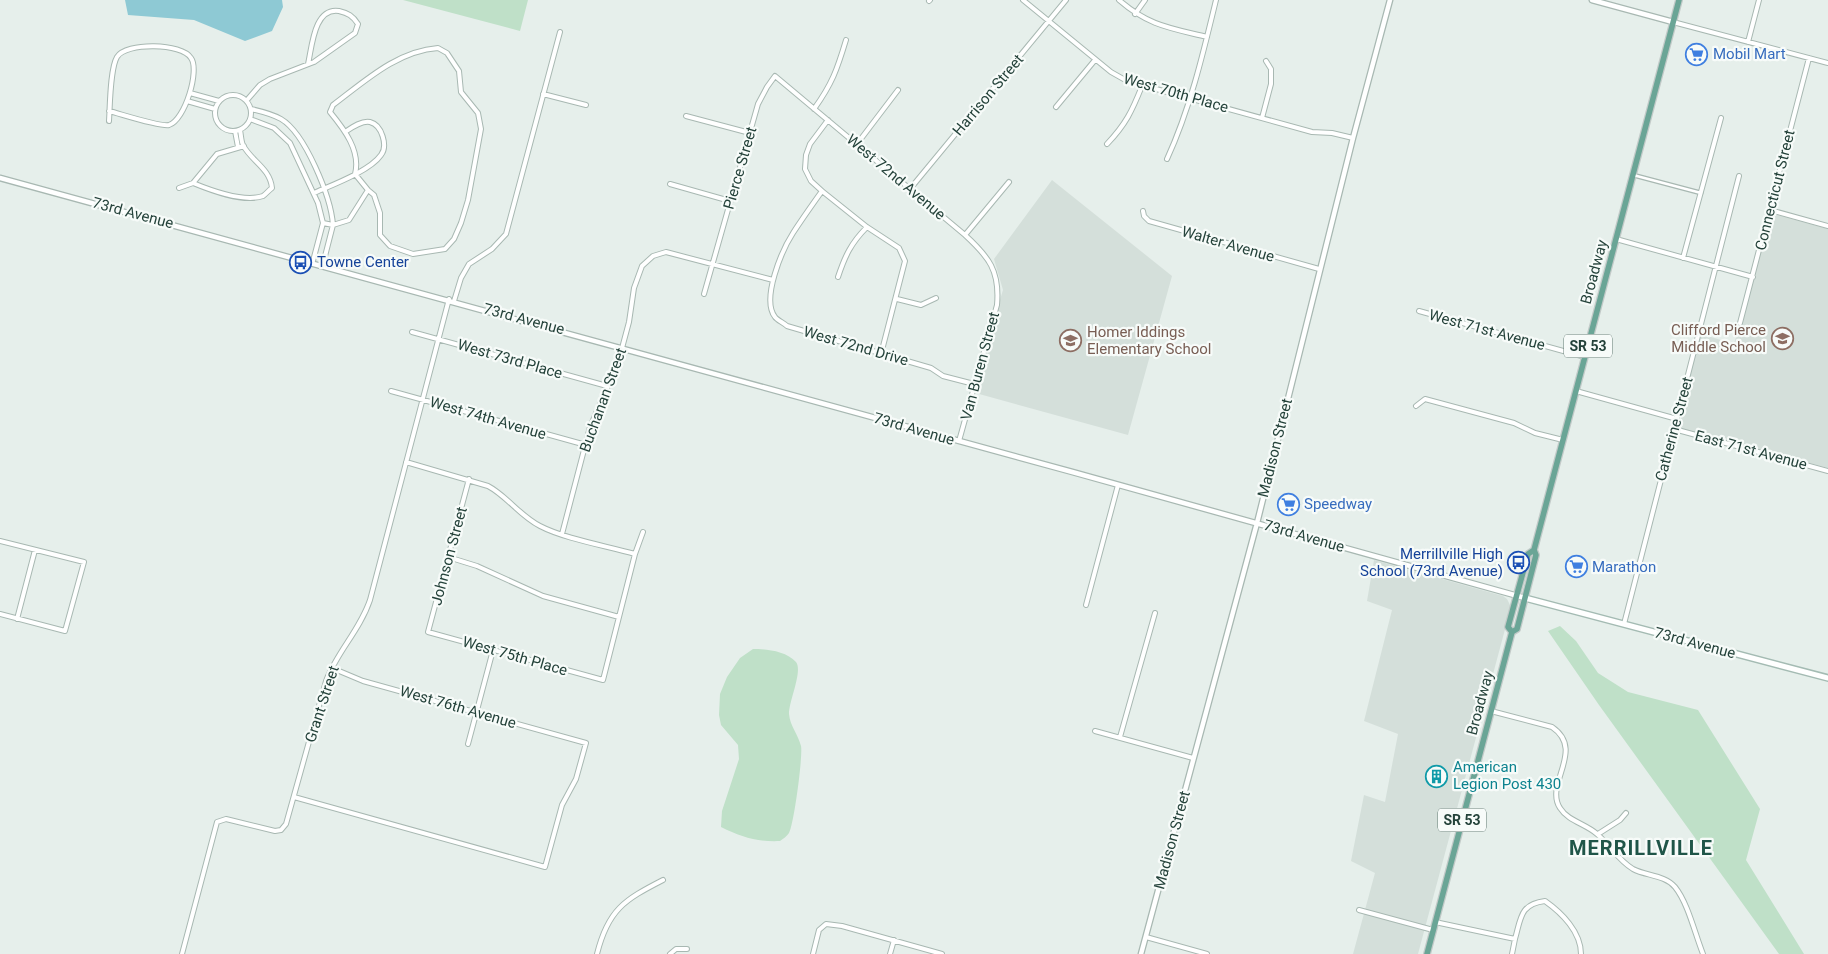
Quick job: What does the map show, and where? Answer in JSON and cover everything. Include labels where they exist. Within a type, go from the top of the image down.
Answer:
[{"type":"main road","name":"Broadway","points":[[1426,954],[1512,632],[1517,629],[1536,555],[1534,550],[1679,0]]},
{"type":"main road","name":"Broadway","points":[[1512,632],[1508,626],[1516,596],[1528,554],[1534,550]]},
{"type":"main road","name":"73rd Avenue","points":[[1525,598],[1828,678]]},
{"type":"street","name":"West 70th Place","points":[[1023,0],[1095,60],[1112,72],[1142,86],[1190,97],[1312,132],[1332,133],[1353,138]]},
{"type":"street","name":"Harrison Street","points":[[910,189],[1066,0]]},
{"type":"street","points":[[1118,0],[1135,14],[1156,24],[1207,37]]},
{"type":"street","points":[[1135,14],[1146,0]]},
{"type":"street","points":[[1167,159],[1177,137],[1190,97],[1216,0]]},
{"type":"street","name":"Madison Street","points":[[1141,954],[1257,523],[1353,138],[1390,0]]},
{"type":"street","points":[[1592,0],[1828,63]]},
{"type":"street","points":[[1748,42],[1759,0]]},
{"type":"street","points":[[246,100],[260,85],[270,79],[314,62],[355,33],[358,24],[353,17],[345,12],[334,10],[320,19],[308,64]]},
{"type":"street","points":[[454,301],[461,278],[469,264],[492,249],[506,234],[560,32]]},
{"type":"street","points":[[814,109],[828,90],[836,73],[846,40]]},
{"type":"street","points":[[109,111],[156,125],[167,125],[176,121],[183,112],[190,93],[194,64],[192,59],[186,52],[161,46],[121,52],[116,58],[109,111],[109,121]]},
{"type":"street","points":[[438,48],[450,57],[459,70],[461,92],[478,113],[481,129],[468,200],[454,239],[445,249],[413,254],[390,246],[380,235],[380,213],[374,195],[355,174],[356,154],[345,132],[330,112],[333,105],[388,64],[422,49],[438,48]]},
{"type":"street","name":"Connecticut Street","points":[[1740,323],[1809,58]]},
{"type":"street","points":[[1056,107],[1095,60]]},
{"type":"street","points":[[1262,118],[1271,84],[1271,69],[1266,61]]},
{"type":"street","name":"West 72nd Avenue","points":[[775,76],[981,250],[996,276],[998,291]]},
{"type":"street","name":"Pierce Street","points":[[704,294],[758,104],[775,76]]},
{"type":"street","points":[[1107,144],[1122,128],[1142,86]]},
{"type":"street","points":[[857,144],[898,90]]},
{"type":"street","points":[[190,93],[219,102]]},
{"type":"street","points":[[543,94],[586,105]]},
{"type":"street","points":[[239,95],[246,100],[251,110],[250,119],[240,130],[225,129],[217,122],[215,110],[225,96],[239,95]]},
{"type":"street","points":[[187,101],[215,110]]},
{"type":"street","points":[[251,110],[280,118],[300,138],[324,189],[331,207],[333,225],[323,264]]},
{"type":"street","points":[[686,116],[750,132]]},
{"type":"street","points":[[1683,258],[1721,118]]},
{"type":"street","points":[[250,119],[274,128],[290,143],[314,193],[323,223],[314,262]]},
{"type":"street","points":[[828,120],[810,144],[806,155],[805,170],[811,181],[822,192],[867,227],[899,248],[905,262],[897,299],[881,354]]},
{"type":"street","points":[[314,193],[355,174],[378,159],[382,154],[384,148],[382,136],[377,127],[369,122],[345,132]]},
{"type":"street","points":[[193,183],[213,191],[250,197],[264,195],[272,188],[271,180],[244,146],[240,130]]},
{"type":"street","points":[[235,131],[238,147]]},
{"type":"street","points":[[179,188],[193,183],[217,154],[244,146]]},
{"type":"street","points":[[1633,174],[1701,193]]},
{"type":"street","name":"Catherine Street","points":[[1624,624],[1739,176]]},
{"type":"street","name":"73rd Avenue","points":[[0,178],[622,346],[1525,598]]},
{"type":"street","points":[[965,235],[1009,182]]},
{"type":"street","points":[[670,184],[730,201]]},
{"type":"street","points":[[323,223],[333,225],[349,220],[368,190]]},
{"type":"street","name":"West 72nd Drive","points":[[822,192],[792,234],[782,252],[773,280],[769,301],[774,316],[787,326],[931,368],[944,376],[974,384]]},
{"type":"street","points":[[1770,210],[1828,226]]},
{"type":"street","name":"Walter Avenue","points":[[1142,211],[1149,221],[1320,269]]},
{"type":"street","points":[[838,277],[845,257],[854,240],[867,227]]},
{"type":"street","points":[[1616,240],[1753,277]]},
{"type":"street","name":"Buchanan Street","points":[[562,534],[594,417],[616,369],[634,288],[642,266],[653,256],[666,252],[713,264]]},
{"type":"street","points":[[713,264],[773,280]]},
{"type":"street","name":"Van Buren Street","points":[[959,441],[997,305],[998,291]]},
{"type":"street","points":[[897,299],[921,305],[936,298]]},
{"type":"street","name":"Grant Street","points":[[182,954],[217,822],[226,819],[271,831],[277,831],[286,824],[326,681],[368,607],[448,299]]},
{"type":"street","name":"West 71st Avenue","points":[[1418,311],[1585,357]]},
{"type":"street","name":"West 73rd Place","points":[[412,332],[608,386]]},
{"type":"street","name":"West 74th Avenue","points":[[391,391],[586,445]]},
{"type":"street","name":"East 71st Avenue","points":[[1576,391],[1677,419]]},
{"type":"street","points":[[1416,406],[1425,399],[1514,423],[1535,433],[1563,440]]},
{"type":"street","name":"East 71st Avenue","points":[[1674,429],[1828,471]]},
{"type":"street","points":[[406,462],[469,479],[493,489],[537,524],[562,534],[635,554]]},
{"type":"street","name":"Johnson Street","points":[[428,632],[469,479]]},
{"type":"street","points":[[1086,605],[1118,485]]},
{"type":"street","points":[[448,557],[477,566],[543,596],[619,618],[642,532]]},
{"type":"street","points":[[0,547],[1,541],[84,562],[65,631],[0,614]]},
{"type":"street","points":[[17,619],[35,550]]},
{"type":"street","points":[[1120,737],[1155,613]]},
{"type":"street","name":"West 75th Place","points":[[428,632],[602,680],[619,618]]},
{"type":"street","points":[[468,744],[493,650]]},
{"type":"street","name":"West 76th Avenue","points":[[294,797],[545,867],[562,805],[576,779],[586,743],[363,681],[332,668]]},
{"type":"street","points":[[1491,711],[1552,727],[1560,733],[1566,748],[1557,790],[1557,801],[1560,808],[1567,816],[1598,834],[1616,856],[1633,868],[1663,879],[1674,886],[1681,897],[1702,954]]},
{"type":"street","points":[[1095,730],[1193,758]]},
{"type":"street","points":[[1598,834],[1620,820],[1626,813]]},
{"type":"street","points":[[597,954],[602,932],[623,904],[636,894],[663,880]]},
{"type":"street","points":[[1512,954],[1523,911],[1534,903],[1545,902],[1557,909],[1572,926],[1582,954]]},
{"type":"street","points":[[1359,910],[1433,930]]},
{"type":"street","points":[[1435,922],[1515,940]]},
{"type":"street","points":[[813,954],[819,930],[826,924],[842,926],[942,954]]},
{"type":"street","points":[[1146,938],[1207,954]]},
{"type":"street","points":[[890,954],[894,940]]},
{"type":"street","points":[[670,954],[676,949],[687,949]]},
{"type":"shaded area","name":"Homer Iddings Elementary School","points":[[1052,180],[1172,276],[1128,435],[972,392],[1003,290],[994,259]]},
{"type":"shaded area","name":"Clifford Pierce Middle School","points":[[1771,213],[1828,229],[1828,468],[1676,427],[1701,334],[1734,344]]},
{"type":"shaded area","points":[[1374,560],[1503,596],[1511,607],[1418,954],[1353,954],[1375,873],[1351,861],[1364,795],[1385,802],[1398,734],[1364,721],[1392,610],[1367,601]]},
{"type":"green space","points":[[403,0],[528,0],[520,31]]},
{"type":"green space","points":[[1560,626],[1576,641],[1598,673],[1628,692],[1698,710],[1760,809],[1746,860],[1804,954],[1779,954],[1599,705],[1548,631]]},
{"type":"green space","points":[[753,649],[770,650],[787,655],[798,666],[789,714],[801,746],[799,776],[791,827],[788,834],[780,841],[764,841],[749,838],[721,827],[722,811],[739,759],[738,745],[721,725],[719,715],[720,694],[727,677],[740,658]]},
{"type":"water","points":[[125,0],[282,0],[283,7],[272,31],[245,41],[194,20],[128,15]]},
{"type":"place","name":"Mobil Mart","points":[[1697,54]]},
{"type":"place","name":"Towne Center","points":[[301,262]]},
{"type":"place","name":"Clifford Pierce Middle School","points":[[1782,339]]},
{"type":"place","name":"Homer Iddings Elementary School","points":[[1071,341]]},
{"type":"place","name":"Speedway","points":[[1288,504]]},
{"type":"place","name":"Merrillville High School (73rd Avenue)","points":[[1519,563]]},
{"type":"place","name":"Marathon","points":[[1576,567]]},
{"type":"place","name":"American Legion Post 430","points":[[1437,776]]},
{"type":"district","name":"MERRILLVILLE","points":[[1641,848]]}]
